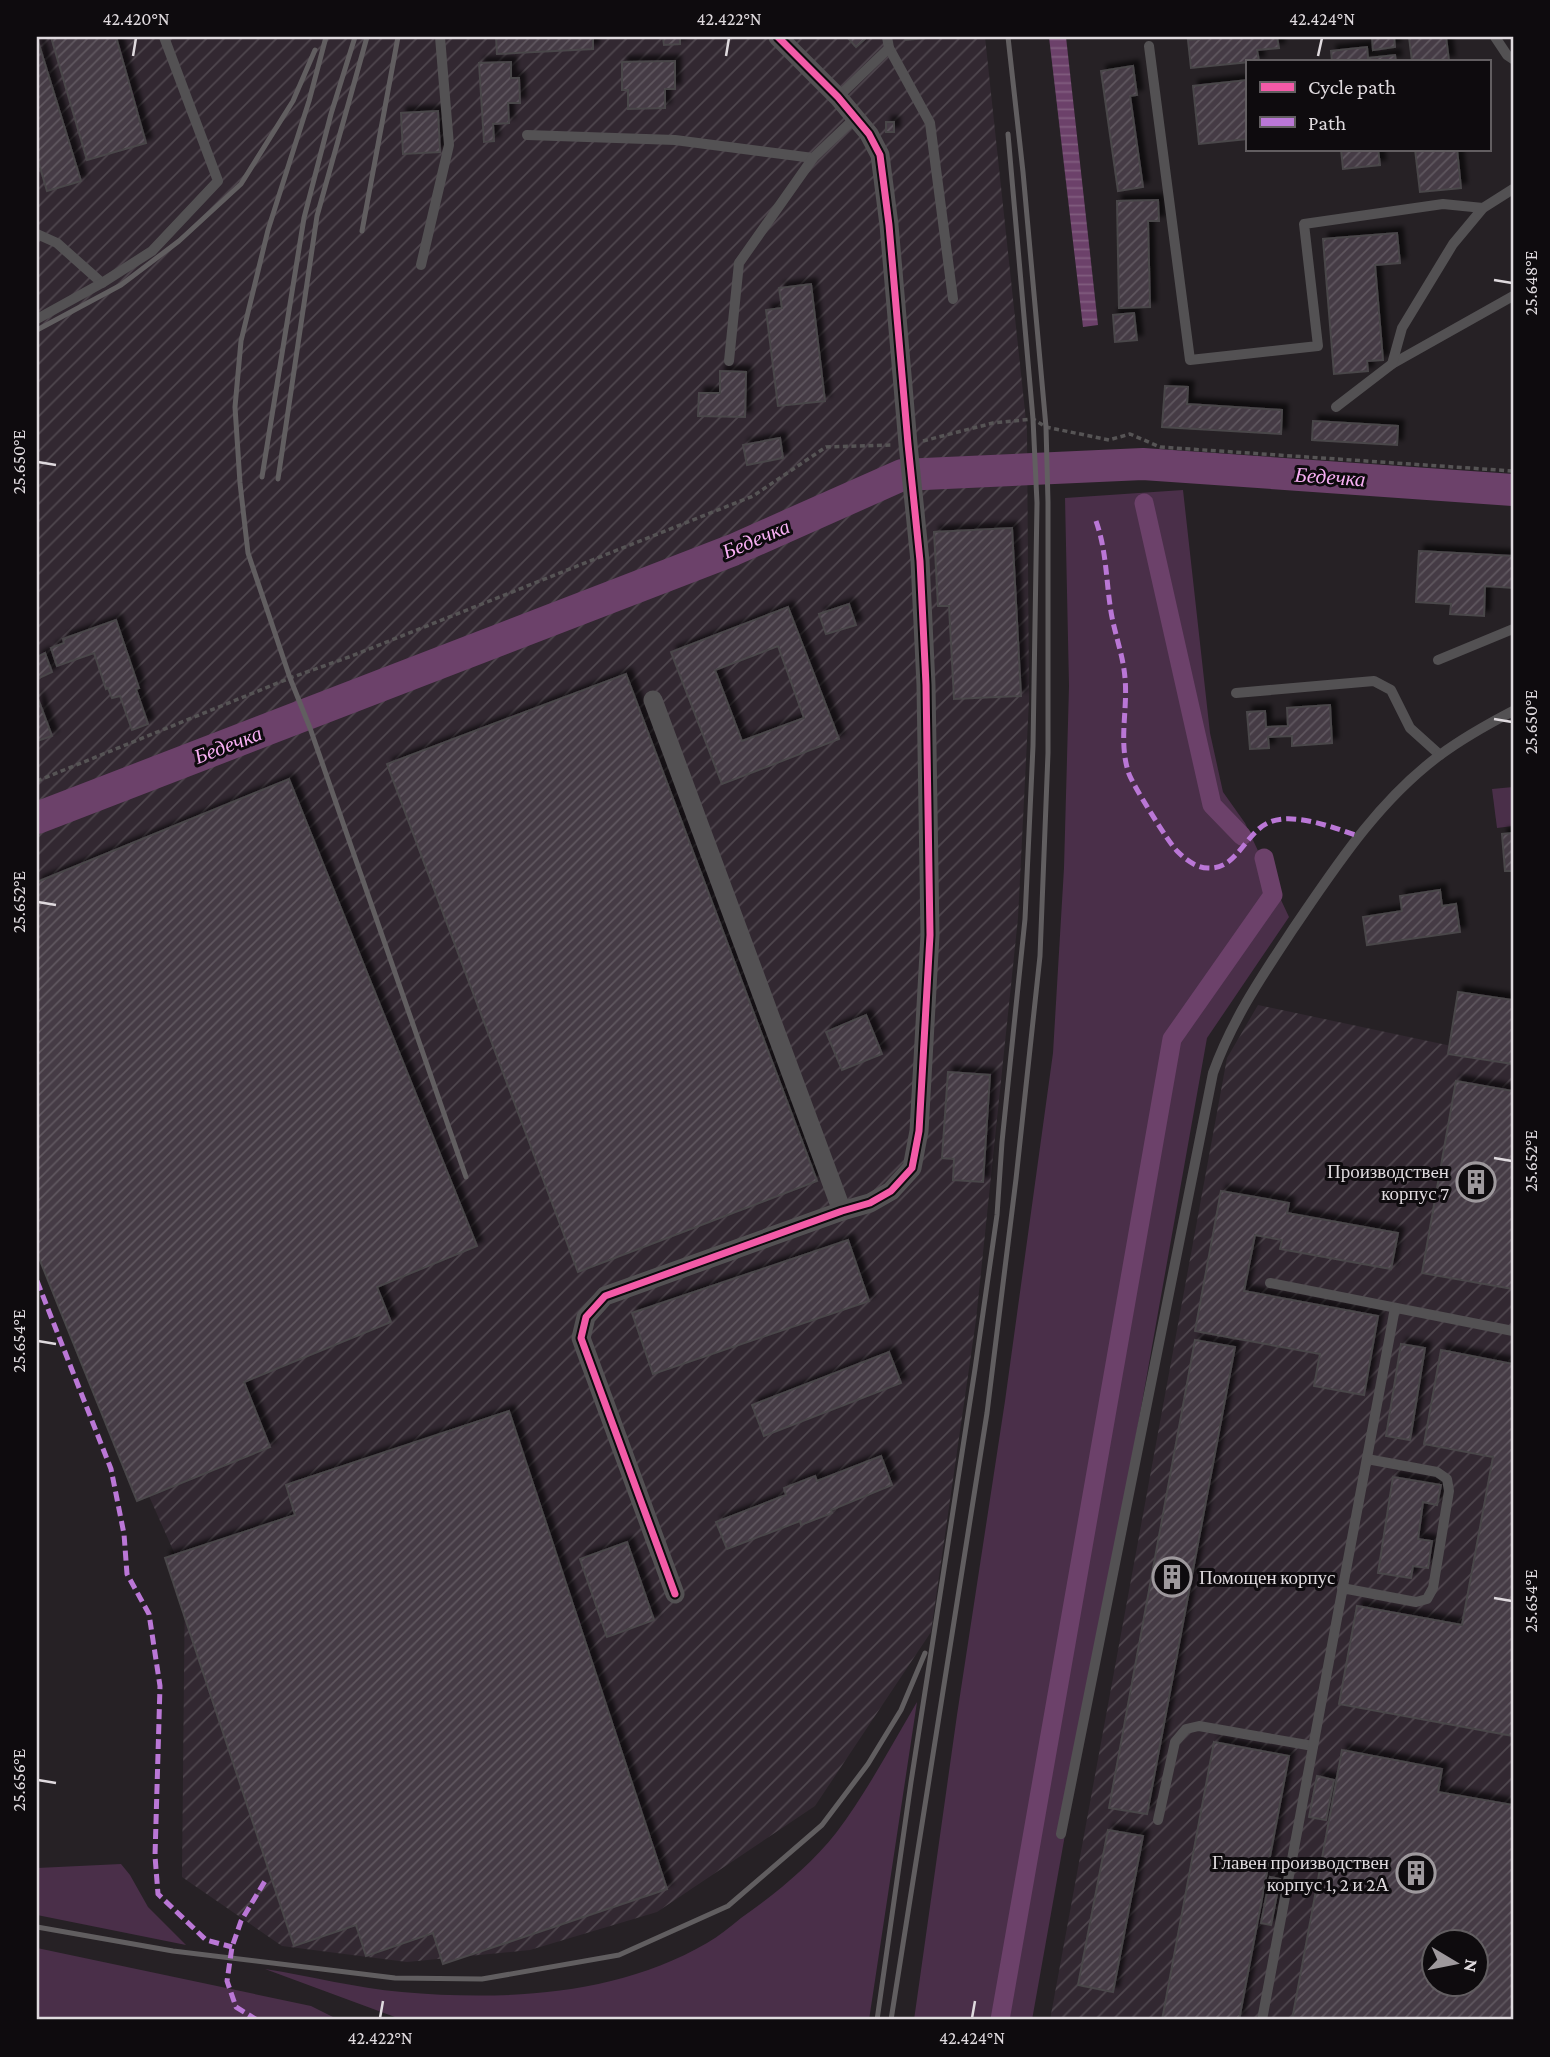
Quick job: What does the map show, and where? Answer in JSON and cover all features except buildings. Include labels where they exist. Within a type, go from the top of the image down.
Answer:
[{"type":"street","points":[[676,1594],[581,1338],[586,1317],[605,1296],[870,1203],[891,1191],[912,1168],[919,1131],[930,935],[925,671],[920,561],[880,155],[869,134],[838,97],[778,37]]},
{"type":"street","points":[[653,700],[842,1211]]},
{"type":"lane","points":[[37,319],[152,251],[218,181],[164,37]]},
{"type":"lane","points":[[421,265],[449,145],[440,37]]},
{"type":"lane","points":[[1494,37],[1513,59]]},
{"type":"lane","points":[[838,97],[888,42],[930,123],[953,299]]},
{"type":"lane","points":[[1149,46],[1190,360],[1318,346],[1304,224],[1443,204],[1483,208]]},
{"type":"lane","points":[[729,361],[739,263],[813,158],[855,118]]},
{"type":"lane","points":[[527,135],[675,140],[813,158]]},
{"type":"lane","points":[[1392,364],[1402,328],[1453,244],[1483,208],[1513,189]]},
{"type":"lane","points":[[37,234],[57,243],[102,283]]},
{"type":"lane","points":[[1336,407],[1392,364],[1513,296]]},
{"type":"lane","points":[[1438,660],[1513,629]]},
{"type":"lane","points":[[1236,693],[1374,681],[1391,690],[1410,728],[1440,755]]},
{"type":"lane","points":[[1061,1834],[1213,1073],[1223,1044],[1244,1004],[1344,854],[1381,809],[1440,755],[1513,711]]},
{"type":"lane","points":[[1270,1283],[1513,1331]]},
{"type":"lane","points":[[1262,2020],[1395,1308]]},
{"type":"lane","points":[[1342,1588],[1416,1601],[1427,1599],[1433,1588],[1449,1491],[1447,1479],[1437,1472],[1367,1459]]},
{"type":"lane","points":[[1158,1820],[1175,1742],[1186,1729],[1199,1726],[1313,1745]]},
{"type":"path","points":[[37,781],[290,677],[349,657],[753,496],[826,447],[908,450],[993,423],[1033,419],[1046,427],[1109,440],[1130,434],[1160,447],[1513,471]]},
{"type":"shaded area","points":[[37,37],[985,37],[1027,430],[1029,701],[1018,918],[976,1320],[931,1632],[815,1806],[657,1912],[530,1950],[407,1962],[282,1946],[182,1877],[185,1577],[37,1244]]},
{"type":"shaded area","points":[[1049,37],[1066,37],[1098,325],[1083,327]]},
{"type":"shaded area","points":[[1183,490],[1210,733],[1223,792],[1245,823],[1289,917],[1207,1038],[1032,2020],[914,2020],[1053,1053],[1064,868],[1069,686],[1065,498]]},
{"type":"shaded area","points":[[1513,787],[1513,826],[1497,828],[1492,789]]},
{"type":"shaded area","points":[[1258,1005],[1513,1059],[1513,2020],[1050,2020],[1227,1058]]},
{"type":"shaded area","points":[[917,1702],[869,2020],[403,2020],[265,1969],[385,1990],[480,1996],[559,1991],[635,1974],[672,1961],[720,1934],[779,1889],[815,1857],[858,1801]]},
{"type":"shaded area","points":[[121,1864],[148,1907],[186,1945],[37,1915],[37,1868]]},
{"type":"shaded area","points":[[37,1948],[311,2006],[339,2020],[37,2020]]},
{"type":"waterway","name":"Бедечка","points":[[37,818],[733,550],[902,475],[1143,464],[1513,490]]},
{"type":"waterway","points":[[1144,503],[1212,805],[1242,836]]},
{"type":"waterway","points":[[1000,2020],[1172,1039],[1273,895],[1264,858]]},
{"type":"railway","points":[[326,37],[309,101],[268,230],[241,341],[235,407],[248,553],[466,1177]]},
{"type":"railway","points":[[262,477],[304,218],[331,114],[355,37]]},
{"type":"railway","points":[[278,479],[317,216],[367,37]]},
{"type":"railway","points":[[362,231],[398,37]]},
{"type":"railway","points":[[891,2020],[987,1413],[1040,956],[1048,753],[1046,427],[1008,37]]},
{"type":"railway","points":[[37,330],[121,285],[179,241],[241,184],[293,101],[315,50]]},
{"type":"railway","points":[[877,2020],[997,1215],[1025,919],[1033,746],[1037,503],[1033,419],[1008,134]]},
{"type":"railway","points":[[37,1927],[173,1951],[395,1978],[482,1979],[619,1955],[728,1906],[822,1825],[868,1764],[901,1710],[925,1653]]},
{"type":"marked path","points":[[1096,521],[1104,552],[1111,614],[1124,669],[1126,762],[1137,789],[1177,851],[1199,866],[1218,867],[1234,857],[1254,833],[1280,819],[1314,822],[1358,836]]},
{"type":"marked path","points":[[37,1281],[111,1469],[124,1534],[127,1574],[149,1614],[160,1686],[155,1856],[158,1894],[206,1940],[232,1947]]},
{"type":"marked path","points":[[257,2020],[236,2007],[227,1981],[232,1947],[241,1921],[265,1881]]},
{"type":"cycle path","points":[[675,1594],[581,1338],[586,1317],[605,1296],[870,1203],[891,1191],[912,1168],[919,1131],[930,935],[926,685],[920,561],[880,155],[869,134],[838,97],[778,37]]},
{"type":"place","name":"Производствeн корпус 7","points":[[1476,1182]]},
{"type":"place","name":"Помощен корпус","points":[[1172,1577]]},
{"type":"place","name":"Главен производствен корпус 1, 2 и 2А","points":[[1416,1873]]}]
